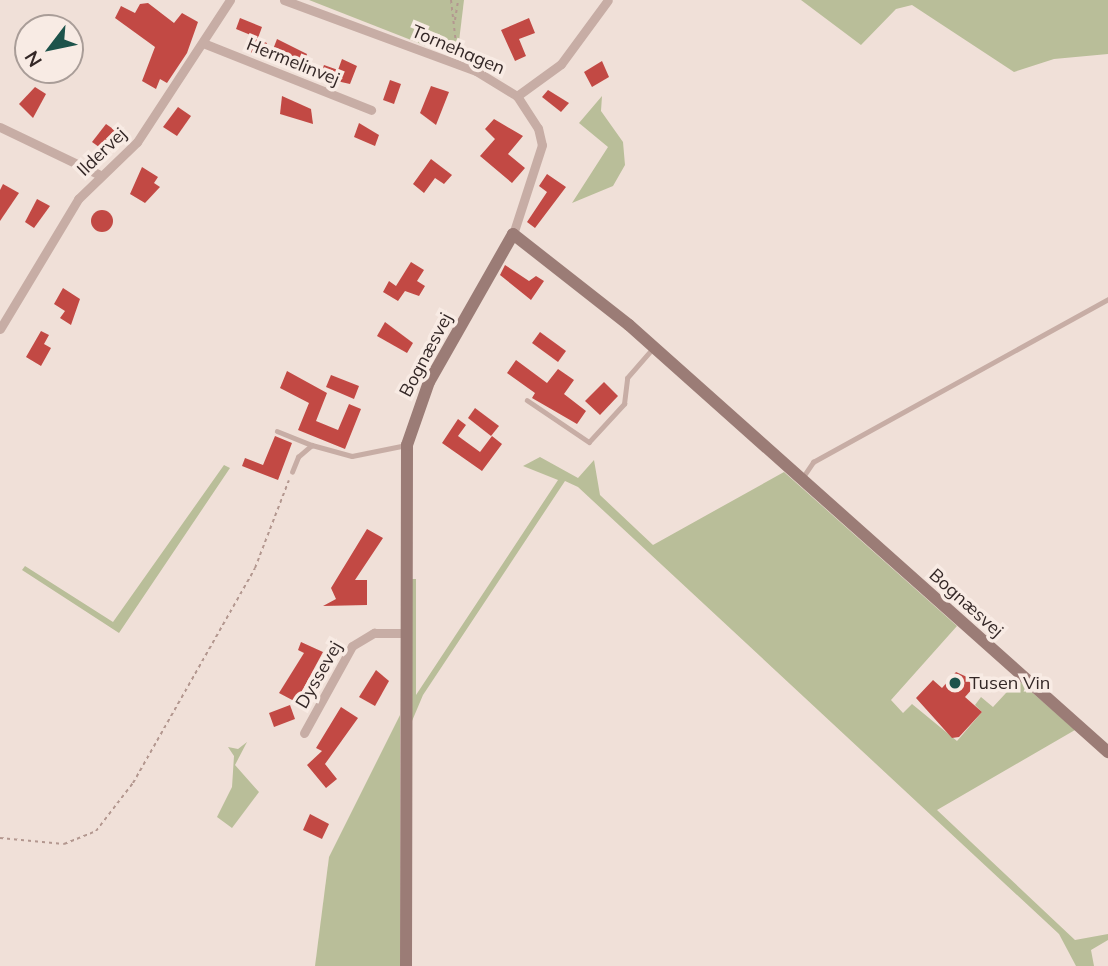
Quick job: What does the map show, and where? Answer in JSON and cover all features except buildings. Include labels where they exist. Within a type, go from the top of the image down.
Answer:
[{"type":"street","name":"Ildervej","points":[[0,329],[98,174],[137,142],[230,0]]},
{"type":"street","name":"Tornehagen","points":[[284,0],[457,64],[517,96],[538,128],[542,145],[513,234]]},
{"type":"street","points":[[517,96],[553,72],[608,0]]},
{"type":"street","name":"Hermelinvej","points":[[203,43],[371,110]]},
{"type":"street","points":[[0,127],[98,174]]},
{"type":"street","name":"Bognæsvej","points":[[406,966],[407,445],[429,382],[513,234],[653,347],[1108,752]]},
{"type":"street","name":"Dyssevej","points":[[304,733],[352,646],[374,633],[406,632]]},
{"type":"lane","points":[[802,478],[813,463],[1108,299]]},
{"type":"lane","points":[[527,400],[589,442],[624,404],[627,378],[653,347]]},
{"type":"lane","points":[[277,431],[312,445],[352,456],[407,445]]},
{"type":"lane","points":[[292,472],[298,457],[312,445]]},
{"type":"path","points":[[452,0],[457,64]]},
{"type":"path","points":[[455,25],[458,0]]},
{"type":"path","points":[[0,838],[65,844],[96,831],[133,783],[255,568],[292,472]]},
{"type":"green space","points":[[309,0],[464,0],[457,58]]},
{"type":"green space","points":[[801,0],[1108,0],[1108,54],[1054,59],[1014,72],[912,5],[896,9],[861,45]]},
{"type":"green space","points":[[602,96],[601,111],[623,142],[625,165],[613,186],[572,203],[608,147],[579,123]]},
{"type":"green space","points":[[540,457],[578,478],[594,460],[600,495],[653,545],[784,472],[957,626],[891,700],[903,713],[912,704],[957,741],[982,712],[975,705],[981,697],[993,707],[1018,680],[1075,730],[937,810],[1075,940],[1108,934],[1108,940],[1091,950],[1094,966],[1076,966],[1059,934],[578,487],[565,481],[423,695],[412,721],[409,579],[416,579],[416,695],[558,480],[523,466]]},
{"type":"green space","points":[[224,465],[230,468],[119,633],[22,570],[25,566],[113,622]]},
{"type":"green space","points":[[400,715],[400,966],[315,966],[329,857]]},
{"type":"green space","points":[[247,742],[235,765],[259,792],[232,828],[217,817],[232,787],[234,756],[228,747],[238,749]]},
{"type":"place","name":"Tusen Vin","points":[[955,683]]}]
